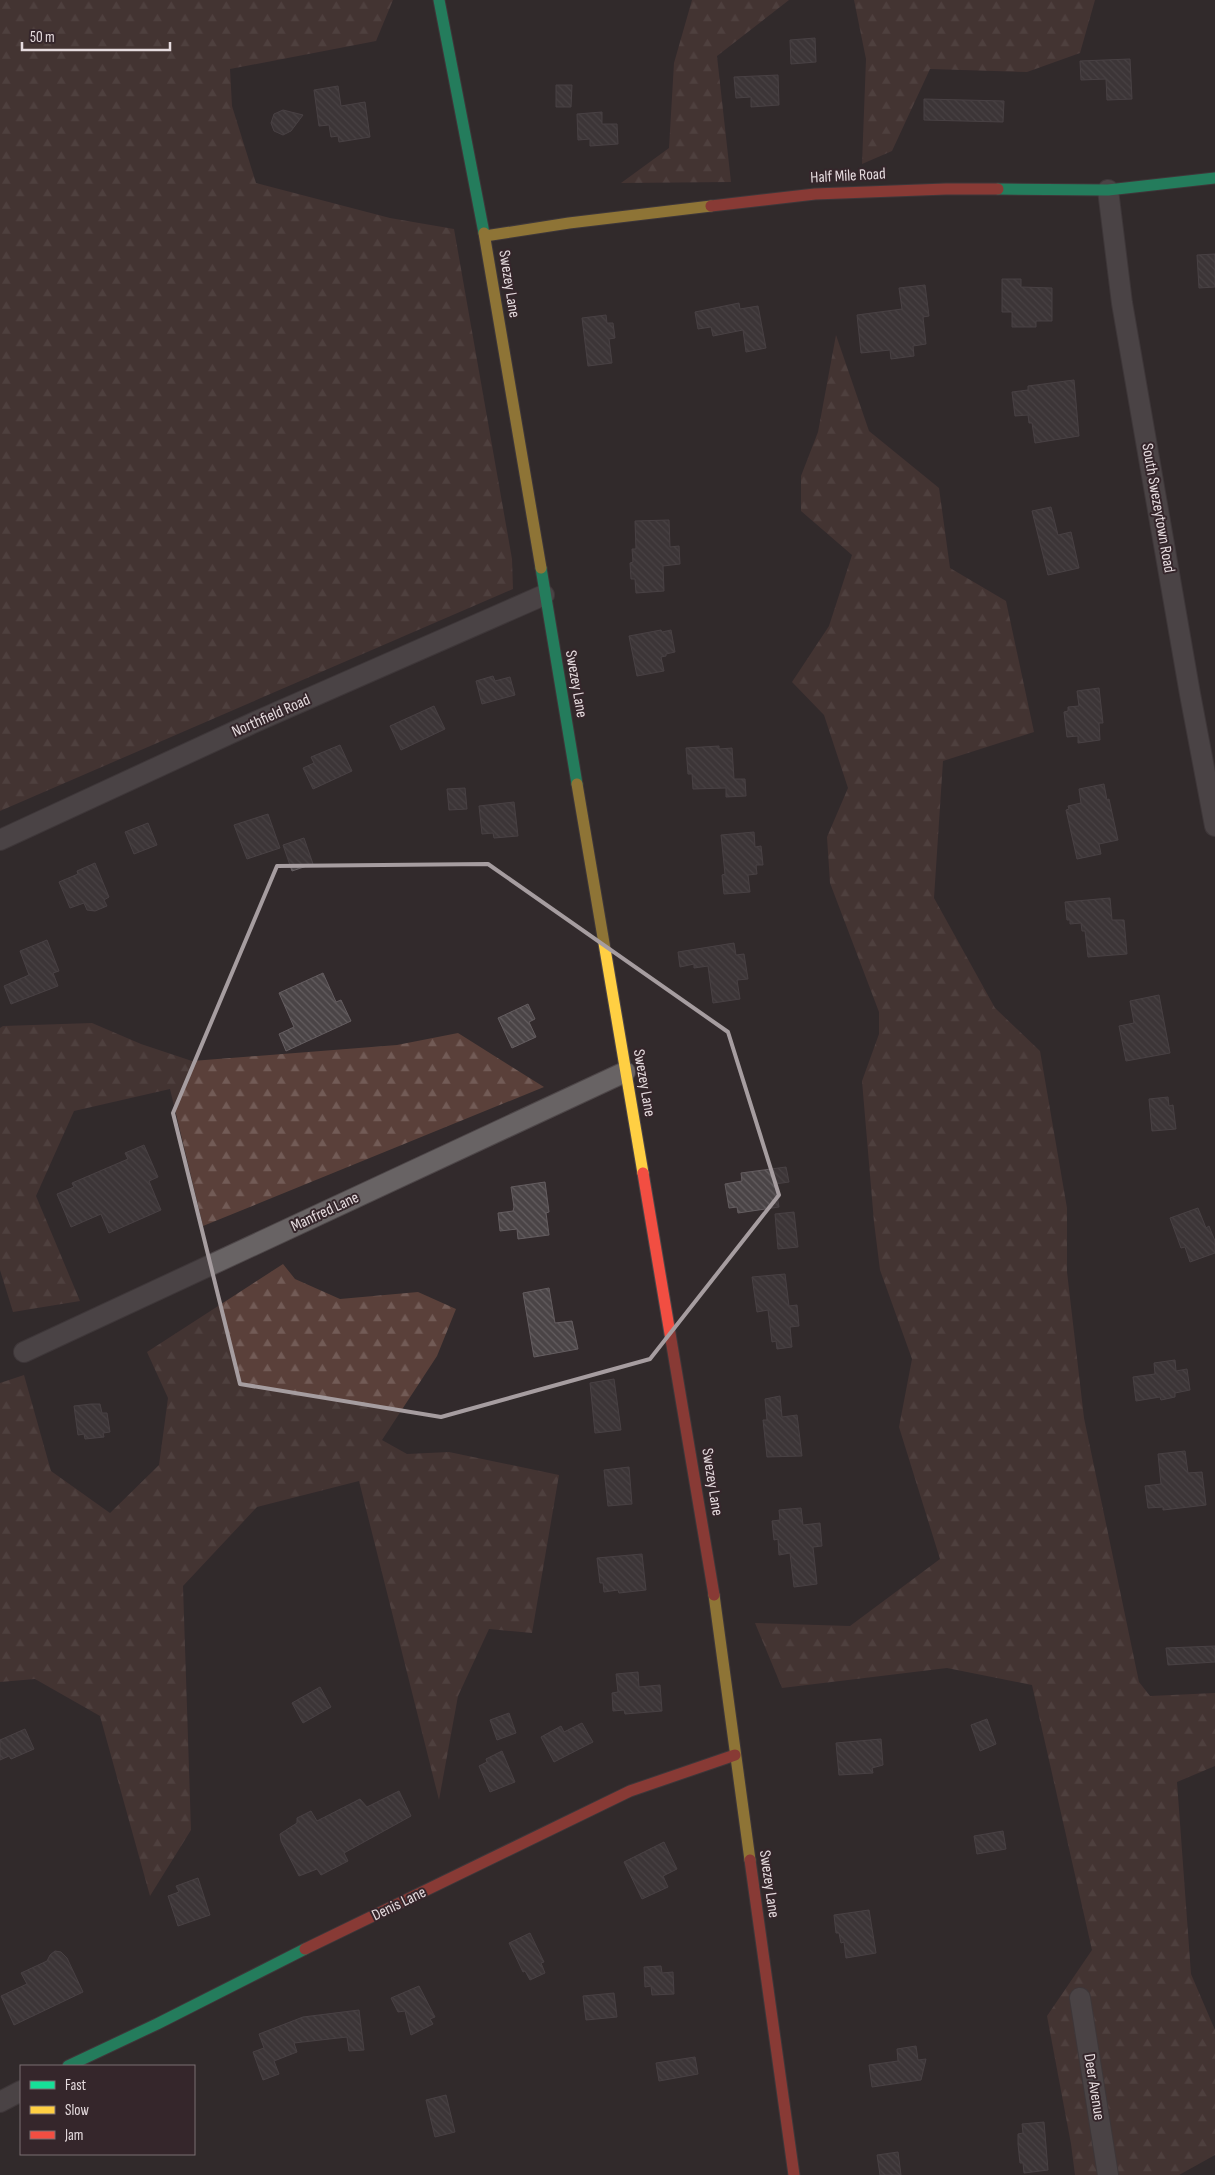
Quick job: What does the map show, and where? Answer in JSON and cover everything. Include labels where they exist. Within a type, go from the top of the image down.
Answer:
[{"type":"street","name":"Swezey Lane","points":[[439,0],[485,236],[544,595],[712,1582],[794,2175]]},
{"type":"street","name":"Half Mile Road","points":[[485,236],[579,222],[815,194],[946,189],[1108,190],[1215,178]]},
{"type":"street","name":"South Swezeytown Road","points":[[1108,190],[1122,304],[1188,684],[1215,826]]},
{"type":"street","name":"Northfield Road","points":[[0,840],[255,722],[544,595]]},
{"type":"street","name":"Manfred Lane","points":[[24,1352],[625,1072]]},
{"type":"street","name":"Denis Lane","points":[[70,2065],[338,1932],[371,1918],[512,1847],[630,1791],[735,1754]]},
{"type":"street","name":"Deer Avenue","points":[[1080,1998],[1108,2175]]},
{"type":"street","points":[[0,2102],[20,2092]]},
{"type":"highlighted area","points":[[488,864],[728,1032],[779,1195],[650,1359],[441,1417],[240,1384],[173,1113],[277,866]]},
{"type":"green space","points":[[0,0],[393,0],[376,41],[230,69],[232,106],[256,183],[390,218],[454,229],[512,559],[513,589],[0,811]]},
{"type":"green space","points":[[692,0],[789,0],[717,56],[731,182],[621,183],[669,148],[674,63]]},
{"type":"green space","points":[[854,0],[1095,0],[1080,53],[1027,72],[930,69],[892,151],[862,164],[866,59]]},
{"type":"green space","points":[[836,335],[869,431],[939,488],[950,568],[1006,601],[1034,732],[943,761],[934,898],[995,1008],[1040,1051],[1067,1208],[1067,1272],[1084,1418],[1139,1682],[1150,1696],[1215,1693],[1215,1766],[1177,1782],[1191,1974],[1215,2030],[1215,2155],[1179,2175],[1075,2175],[1047,2016],[1092,1950],[1032,1685],[947,1668],[782,1688],[755,1623],[850,1626],[940,1559],[899,1427],[912,1359],[880,1270],[874,1222],[862,1081],[879,1034],[879,1012],[830,883],[827,837],[848,788],[824,715],[792,682],[829,626],[852,555],[801,511],[801,476],[818,432]]},
{"type":"green space","points":[[92,1023],[141,1044],[192,1061],[397,1045],[458,1033],[544,1087],[203,1226],[170,1089],[74,1111],[36,1196],[80,1301],[13,1312],[0,1270],[0,1028],[3,1026]]},
{"type":"green space","points":[[283,1264],[295,1279],[340,1299],[418,1292],[456,1309],[437,1356],[382,1440],[407,1454],[449,1452],[559,1475],[532,1633],[489,1629],[458,1696],[439,1800],[359,1481],[257,1507],[183,1586],[191,1830],[150,1896],[100,1716],[35,1679],[0,1682],[0,1383],[24,1375],[51,1471],[110,1513],[159,1465],[168,1398],[147,1352]]},
{"type":"building","points":[[815,38],[816,62],[791,64],[790,40]]},
{"type":"building","points":[[1130,59],[1132,99],[1107,100],[1106,79],[1081,80],[1080,61]]},
{"type":"building","points":[[778,75],[779,105],[751,107],[751,97],[736,98],[734,77]]},
{"type":"building","points":[[556,85],[572,85],[571,107],[556,107]]},
{"type":"building","points":[[338,86],[341,106],[365,102],[370,137],[339,142],[338,136],[331,137],[329,125],[319,126],[314,90]]},
{"type":"building","points":[[924,99],[1004,101],[1003,122],[924,120]]},
{"type":"building","points":[[283,110],[303,115],[291,131],[283,135],[274,131],[271,123],[274,114]]},
{"type":"building","points":[[602,112],[602,124],[617,124],[618,144],[590,146],[590,139],[578,140],[577,114]]},
{"type":"building","points":[[1215,254],[1215,287],[1199,288],[1197,255]]},
{"type":"building","points":[[1002,279],[1021,279],[1021,287],[1052,288],[1052,321],[1036,321],[1036,327],[1012,327],[1012,312],[1002,312]]},
{"type":"building","points":[[925,285],[929,316],[923,317],[926,344],[913,346],[914,356],[891,359],[890,350],[861,353],[857,315],[902,309],[899,288]]},
{"type":"building","points":[[739,303],[740,309],[758,306],[766,348],[746,352],[743,330],[713,336],[711,327],[698,329],[695,312]]},
{"type":"building","points":[[606,315],[607,323],[613,323],[615,338],[609,339],[612,363],[588,366],[582,318]]},
{"type":"building","points":[[1074,380],[1079,436],[1035,443],[1032,423],[1029,423],[1028,415],[1015,416],[1012,392],[1028,390],[1028,386]]},
{"type":"building","points":[[1051,507],[1058,535],[1071,532],[1079,568],[1048,575],[1032,511]]},
{"type":"building","points":[[669,520],[670,547],[679,546],[680,564],[663,566],[664,591],[636,593],[635,579],[631,579],[630,563],[633,562],[632,549],[636,549],[635,521]]},
{"type":"building","points":[[661,630],[662,632],[671,630],[675,652],[661,657],[664,671],[637,676],[629,636]]},
{"type":"building","points":[[493,676],[495,681],[510,677],[515,695],[482,704],[476,681]]},
{"type":"building","points":[[1099,688],[1103,723],[1099,723],[1100,740],[1078,743],[1078,736],[1067,737],[1064,712],[1068,711],[1068,707],[1079,706],[1077,691]]},
{"type":"building","points":[[434,706],[445,729],[401,750],[390,726]]},
{"type":"building","points":[[340,745],[352,771],[313,789],[303,768],[314,763],[311,757]]},
{"type":"building","points":[[719,746],[719,749],[732,748],[734,779],[745,779],[746,796],[726,797],[726,788],[693,789],[692,774],[688,774],[686,748]]},
{"type":"building","points":[[1104,784],[1118,840],[1099,844],[1101,854],[1077,859],[1066,810],[1069,809],[1068,806],[1081,803],[1079,789]]},
{"type":"building","points":[[465,788],[467,809],[449,810],[447,789]]},
{"type":"building","points":[[514,802],[518,836],[494,838],[493,833],[482,834],[479,806]]},
{"type":"building","points":[[268,814],[280,848],[247,859],[234,825]]},
{"type":"building","points":[[148,823],[157,845],[134,854],[125,832]]},
{"type":"building","points":[[754,832],[755,847],[761,846],[763,865],[756,865],[757,874],[748,875],[750,892],[724,894],[722,875],[725,874],[721,835]]},
{"type":"building","points":[[304,838],[313,864],[292,871],[283,845]]},
{"type":"building","points":[[95,863],[109,897],[104,900],[107,906],[95,911],[87,910],[84,903],[70,908],[59,882],[78,874],[77,871]]},
{"type":"building","points":[[1110,898],[1112,920],[1124,920],[1127,954],[1088,957],[1085,931],[1082,931],[1081,923],[1070,924],[1070,920],[1067,920],[1065,902]]},
{"type":"building","points":[[47,940],[59,971],[53,973],[58,986],[11,1004],[4,986],[29,975],[20,951]]},
{"type":"building","points":[[734,943],[736,955],[744,954],[748,979],[737,980],[740,999],[713,1003],[708,966],[694,968],[694,964],[680,967],[678,952]]},
{"type":"building","points":[[323,973],[336,1002],[341,1000],[351,1021],[286,1051],[279,1034],[294,1027],[279,993]]},
{"type":"building","points":[[1159,995],[1170,1053],[1126,1061],[1119,1026],[1134,1023],[1130,1001]]},
{"type":"building","points":[[528,1004],[535,1019],[529,1022],[536,1037],[512,1048],[498,1018]]},
{"type":"building","points":[[1168,1097],[1169,1106],[1173,1105],[1176,1129],[1152,1131],[1149,1099]]},
{"type":"building","points":[[144,1145],[158,1177],[149,1181],[161,1210],[109,1233],[101,1214],[71,1227],[57,1194],[74,1187],[72,1183],[128,1159],[125,1153]]},
{"type":"building","points":[[786,1167],[789,1182],[775,1184],[779,1207],[738,1213],[737,1207],[729,1208],[725,1184],[742,1181],[741,1173]]},
{"type":"building","points":[[545,1182],[549,1212],[546,1213],[549,1235],[518,1239],[517,1229],[500,1231],[498,1213],[513,1211],[514,1207],[511,1187]]},
{"type":"building","points":[[1198,1208],[1206,1228],[1209,1226],[1215,1241],[1215,1253],[1190,1262],[1185,1247],[1181,1248],[1170,1218]]},
{"type":"building","points":[[794,1212],[798,1247],[778,1249],[775,1214]]},
{"type":"building","points":[[785,1274],[789,1306],[797,1305],[799,1326],[790,1327],[792,1347],[777,1349],[776,1341],[772,1342],[768,1310],[757,1312],[752,1277]]},
{"type":"building","points":[[549,1288],[555,1323],[572,1321],[578,1349],[534,1357],[523,1293]]},
{"type":"building","points":[[1175,1360],[1176,1371],[1187,1369],[1190,1390],[1175,1393],[1175,1397],[1161,1400],[1160,1397],[1136,1401],[1133,1377],[1155,1374],[1154,1363]]},
{"type":"building","points":[[614,1379],[621,1430],[595,1433],[590,1383]]},
{"type":"building","points":[[780,1396],[782,1417],[797,1415],[802,1456],[767,1457],[763,1420],[767,1420],[765,1399]]},
{"type":"building","points":[[100,1404],[102,1413],[107,1413],[110,1432],[103,1433],[104,1437],[85,1439],[84,1434],[78,1435],[74,1406]]},
{"type":"building","points":[[1185,1451],[1188,1473],[1202,1472],[1206,1505],[1163,1510],[1163,1507],[1148,1508],[1145,1486],[1161,1484],[1158,1454]]},
{"type":"building","points":[[629,1467],[632,1504],[608,1506],[604,1470]]},
{"type":"building","points":[[801,1508],[803,1525],[820,1523],[822,1546],[813,1547],[817,1584],[794,1587],[790,1553],[779,1555],[778,1539],[774,1540],[772,1521],[780,1520],[779,1510]]},
{"type":"building","points":[[642,1554],[646,1590],[619,1593],[618,1590],[604,1592],[603,1583],[600,1583],[597,1558]]},
{"type":"building","points":[[1215,1646],[1215,1662],[1168,1665],[1166,1648]]},
{"type":"building","points":[[638,1672],[639,1687],[660,1685],[662,1711],[625,1714],[624,1710],[613,1711],[612,1693],[618,1692],[616,1674]]},
{"type":"building","points":[[320,1687],[331,1707],[303,1723],[292,1703]]},
{"type":"building","points":[[509,1713],[516,1733],[497,1740],[490,1720]]},
{"type":"building","points":[[987,1719],[996,1744],[980,1751],[971,1725]]},
{"type":"building","points":[[582,1723],[593,1742],[554,1762],[541,1737],[561,1726],[564,1732]]},
{"type":"building","points":[[25,1729],[34,1749],[11,1759],[9,1756],[0,1760],[0,1740]]},
{"type":"building","points":[[881,1739],[883,1765],[872,1768],[873,1773],[839,1775],[836,1743]]},
{"type":"building","points":[[502,1751],[515,1782],[490,1792],[479,1766],[487,1762],[486,1759]]},
{"type":"building","points":[[399,1791],[411,1816],[344,1853],[348,1861],[321,1875],[317,1869],[299,1876],[281,1841],[280,1834],[297,1823],[297,1818],[311,1811],[317,1821],[360,1799],[367,1807]]},
{"type":"building","points":[[1003,1831],[1006,1849],[977,1854],[974,1836]]},
{"type":"building","points":[[664,1842],[677,1869],[663,1876],[668,1887],[642,1899],[624,1862]]},
{"type":"building","points":[[198,1878],[210,1915],[178,1926],[168,1896],[179,1892],[176,1886]]},
{"type":"building","points":[[869,1910],[876,1953],[846,1958],[844,1942],[841,1943],[839,1933],[836,1933],[834,1915]]},
{"type":"building","points":[[530,1933],[544,1962],[541,1963],[545,1973],[530,1980],[525,1971],[523,1972],[509,1943]]},
{"type":"building","points":[[55,1951],[61,1952],[67,1958],[83,1992],[14,2025],[1,1996],[27,1984],[21,1973],[47,1961]]},
{"type":"building","points":[[661,1966],[662,1973],[673,1972],[674,1994],[652,1995],[651,1986],[645,1987],[644,1967]]},
{"type":"building","points":[[419,1986],[435,2017],[430,2019],[433,2024],[411,2035],[405,2011],[398,2012],[391,1998]]},
{"type":"building","points":[[614,1993],[617,2017],[586,2020],[583,1996]]},
{"type":"building","points":[[359,2010],[364,2050],[349,2051],[347,2037],[294,2043],[297,2052],[274,2061],[279,2074],[263,2080],[253,2052],[264,2048],[259,2034],[303,2017]]},
{"type":"building","points":[[916,2046],[918,2060],[926,2059],[921,2080],[872,2087],[869,2065],[898,2061],[897,2049]]},
{"type":"building","points":[[695,2057],[698,2074],[659,2081],[656,2063]]},
{"type":"building","points":[[446,2095],[455,2132],[435,2137],[426,2100]]},
{"type":"building","points":[[1044,2122],[1048,2170],[1024,2173],[1023,2163],[1020,2163],[1018,2134],[1023,2133],[1022,2124]]},
{"type":"building","points":[[898,2152],[901,2175],[880,2175],[877,2155]]},
{"type":"traffic: fast","points":[[439,0],[484,233]]},
{"type":"traffic: fast","points":[[998,189],[1108,190],[1215,178]]},
{"type":"traffic: fast","points":[[541,568],[577,784]]},
{"type":"traffic: fast","points":[[70,2065],[157,2024],[305,1949]]},
{"type":"traffic: slow","points":[[485,236],[569,223],[711,206]]},
{"type":"traffic: slow","points":[[484,233],[541,568]]},
{"type":"traffic: slow","points":[[577,784],[643,1173]]},
{"type":"traffic: slow","points":[[714,1595],[750,1860]]},
{"type":"traffic: jam","points":[[711,206],[815,194],[998,189]]},
{"type":"traffic: jam","points":[[643,1173],[714,1595]]},
{"type":"traffic: jam","points":[[305,1949],[630,1791],[735,1755]]},
{"type":"traffic: jam","points":[[750,1860],[794,2175]]}]
